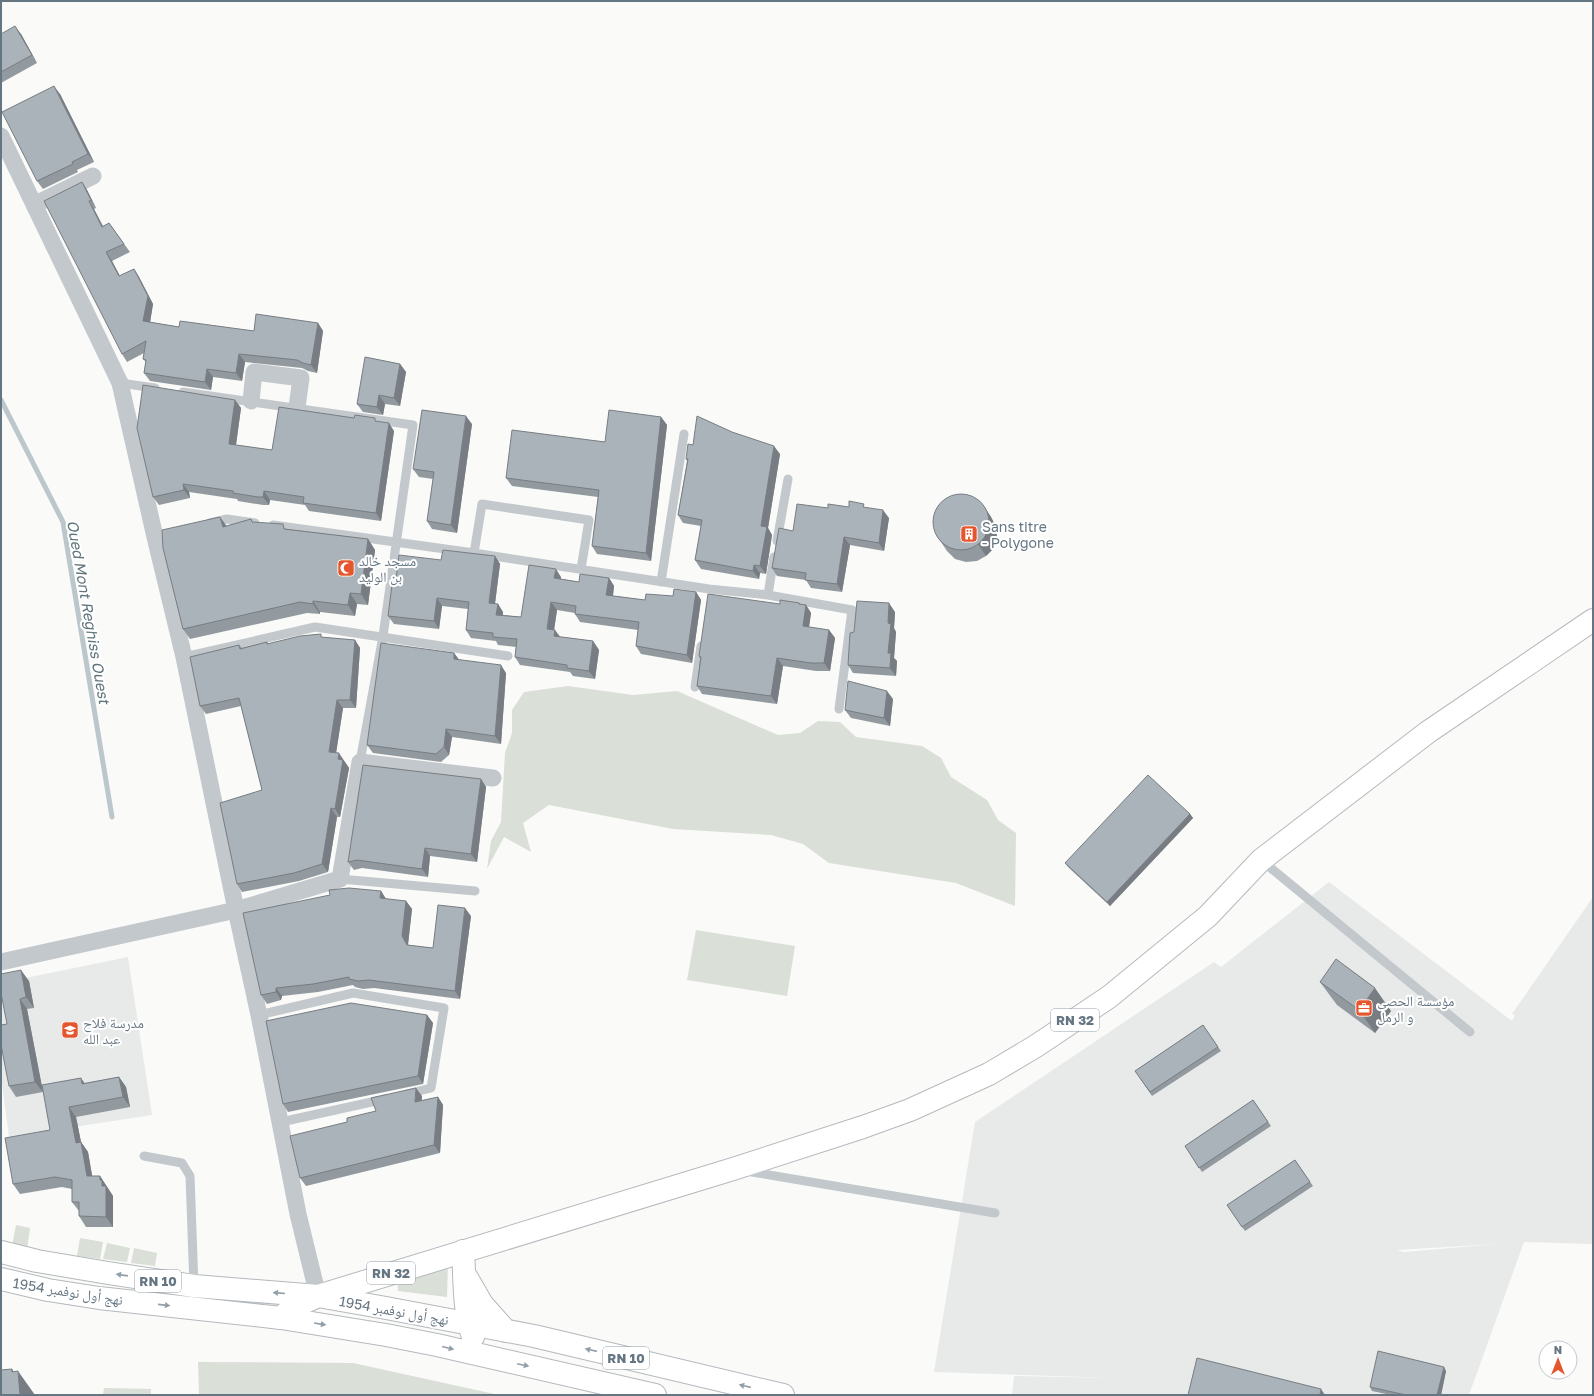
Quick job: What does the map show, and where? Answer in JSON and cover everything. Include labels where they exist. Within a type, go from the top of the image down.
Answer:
[{"type":"main road","name":"RN 32","points":[[282,1318],[292,1308],[318,1296],[863,1128],[910,1110],[989,1074],[1030,1050],[1109,997],[1197,926],[1261,860],[1428,732],[1593,620]]},
{"type":"main road","points":[[463,1251],[465,1298],[469,1324],[477,1347],[484,1357]]},
{"type":"main road","name":"نهج أول نوفمبر 1954","points":[[1,1252],[37,1261],[108,1274],[194,1286],[318,1296],[506,1331],[783,1395]]},
{"type":"main road","points":[[464,1274],[472,1290],[482,1304],[506,1331]]},
{"type":"main road","name":"نهج أول نوفمبر 1954","points":[[1,1279],[48,1290],[98,1298],[282,1318],[393,1336],[655,1395]]},
{"type":"street","points":[[1,136],[120,383],[158,536],[259,1015],[298,1214],[318,1296]]},
{"type":"street","points":[[34,205],[93,176]]},
{"type":"street","points":[[251,401],[254,372],[301,378],[297,407]]},
{"type":"street","points":[[1,962],[236,910],[340,879],[360,762],[493,778]]},
{"type":"lane","points":[[120,383],[297,407],[413,425],[383,636],[360,762]]},
{"type":"lane","points":[[661,582],[684,434]]},
{"type":"lane","points":[[768,595],[788,479]]},
{"type":"lane","points":[[474,553],[482,504],[589,520],[581,569]]},
{"type":"lane","points":[[198,526],[227,519],[581,569],[661,582],[708,593],[768,595],[852,610],[839,709]]},
{"type":"lane","points":[[184,657],[315,626],[508,656]]},
{"type":"lane","points":[[695,687],[702,634]]},
{"type":"lane","points":[[1261,860],[1470,1032]]},
{"type":"lane","points":[[340,879],[475,891]]},
{"type":"lane","points":[[259,1015],[353,993],[444,1008],[430,1088],[281,1122]]},
{"type":"lane","points":[[144,1156],[182,1163],[190,1176],[194,1286]]},
{"type":"lane","points":[[733,1169],[995,1212]]},
{"type":"shaded area","points":[[568,686],[633,695],[677,691],[778,735],[800,733],[818,721],[840,722],[856,737],[922,746],[941,758],[951,777],[987,800],[998,820],[1016,833],[1015,906],[956,883],[829,863],[803,844],[771,835],[673,829],[549,805],[523,823],[531,852],[504,837],[487,869],[491,841],[501,822],[505,753],[512,733],[512,710],[524,692]]},
{"type":"shaded area","points":[[1329,882],[1512,1021],[1515,1015],[1512,1014],[1593,897],[1593,1244],[1524,1242],[1469,1395],[1012,1395],[1014,1376],[1113,1378],[934,1372],[975,1122],[1214,962],[1221,967]],"holes":[[[1497,1244],[1404,1252],[1397,1250]]]},
{"type":"shaded area","points":[[696,930],[795,946],[787,996],[687,980]]},
{"type":"shaded area","name":"مدرسة فلاح عبد الله","points":[[128,957],[152,1115],[9,1137],[1,1076],[1,983]]},
{"type":"shaded area","points":[[16,1225],[30,1228],[27,1249],[12,1246]]},
{"type":"shaded area","points":[[80,1238],[103,1242],[100,1259],[77,1256]]},
{"type":"shaded area","points":[[107,1243],[130,1248],[127,1262],[103,1259]]},
{"type":"shaded area","points":[[134,1248],[157,1253],[155,1266],[131,1263]]},
{"type":"shaded area","points":[[448,1263],[447,1297],[398,1291],[397,1279]]},
{"type":"shaded area","points":[[198,1362],[353,1363],[499,1395],[199,1395]]},
{"type":"shaded area","points":[[104,1388],[151,1389],[151,1395],[103,1395]]},
{"type":"building","points":[[15,26],[32,55],[1,72],[1,34]]},
{"type":"building","points":[[54,86],[88,154],[72,162],[73,164],[37,181],[2,112]]},
{"type":"building","points":[[82,182],[91,200],[89,201],[102,227],[109,223],[124,244],[106,252],[119,276],[134,269],[148,296],[143,321],[179,327],[180,321],[254,331],[256,314],[318,323],[311,365],[297,360],[239,354],[236,373],[207,369],[205,382],[144,373],[146,360],[143,359],[146,341],[122,354],[44,201]]},
{"type":"building","points":[[365,357],[400,364],[394,398],[379,395],[377,407],[357,404]]},
{"type":"building","points":[[143,385],[235,400],[229,444],[272,450],[279,407],[354,418],[355,415],[375,418],[375,421],[389,423],[376,513],[303,503],[304,497],[264,491],[263,497],[258,497],[233,493],[233,491],[183,484],[184,490],[153,497],[137,428]]},
{"type":"building","points":[[422,410],[466,416],[451,525],[427,521],[434,472],[413,469]]},
{"type":"building","points":[[609,410],[661,417],[646,553],[592,546],[599,490],[506,478],[512,430],[605,442]]},
{"type":"building","points":[[697,416],[732,432],[774,446],[761,526],[767,527],[760,566],[754,565],[753,571],[695,560],[702,520],[678,515],[688,459],[686,459],[688,444],[693,445]]},
{"type":"building","name":"Sans titre - Polygone","points":[[961,494],[976,499],[984,507],[989,522],[984,537],[976,545],[961,550],[946,545],[938,537],[933,522],[938,507],[946,499]]},
{"type":"building","points":[[849,501],[864,504],[863,507],[883,510],[879,543],[844,537],[837,584],[805,580],[806,573],[772,568],[779,528],[793,531],[797,504],[828,508],[828,504],[849,507]]},
{"type":"building","points":[[220,517],[223,527],[251,519],[252,522],[283,524],[284,529],[368,539],[361,594],[350,593],[348,605],[313,601],[313,604],[300,602],[183,629],[163,548],[162,530]]},
{"type":"building","points":[[443,550],[495,556],[489,603],[498,604],[496,615],[521,617],[529,565],[556,569],[554,578],[579,582],[580,574],[609,578],[606,595],[645,600],[646,594],[673,596],[674,589],[696,592],[687,655],[636,646],[639,622],[575,614],[576,606],[551,602],[547,629],[555,630],[554,636],[593,641],[589,671],[567,668],[567,665],[515,657],[517,639],[493,637],[493,633],[466,630],[469,602],[437,598],[434,621],[388,616],[392,585],[395,586],[399,555],[441,560]]},
{"type":"building","points":[[708,594],[780,604],[780,600],[806,605],[803,626],[829,630],[824,663],[811,663],[777,658],[771,696],[697,686],[701,657],[699,656]]},
{"type":"building","points":[[857,601],[889,603],[888,623],[891,624],[888,653],[891,653],[890,668],[848,665],[850,633],[854,632]]},
{"type":"building","points":[[321,634],[321,637],[355,640],[350,700],[337,700],[329,752],[339,753],[338,759],[343,760],[335,809],[331,808],[322,864],[294,873],[237,884],[220,803],[262,790],[239,698],[200,706],[190,657],[239,645],[240,649],[267,642],[267,644],[300,636]]},
{"type":"building","points":[[381,643],[454,653],[454,659],[501,665],[495,736],[446,729],[444,747],[436,754],[367,745]]},
{"type":"building","points":[[848,681],[887,691],[884,718],[845,710]]},
{"type":"building","points":[[363,765],[481,779],[471,854],[425,848],[422,869],[357,860],[348,862]]},
{"type":"building","points":[[1148,775],[1190,814],[1107,902],[1065,863]]},
{"type":"building","points":[[349,888],[381,891],[380,898],[406,901],[402,936],[407,945],[433,948],[438,905],[465,908],[455,991],[369,980],[358,981],[349,979],[349,977],[313,984],[276,988],[276,992],[261,995],[243,913],[330,895],[329,890]]},
{"type":"building","points":[[1336,959],[1375,988],[1359,1010],[1320,982]]},
{"type":"building","points":[[21,970],[26,997],[20,999],[35,1082],[9,1086],[1,1045],[1,1025],[7,1024],[1,993],[1,974]]},
{"type":"building","points":[[351,1003],[427,1015],[418,1076],[283,1104],[266,1021]]},
{"type":"building","points":[[1203,1025],[1218,1047],[1150,1092],[1135,1071]]},
{"type":"building","points":[[119,1077],[123,1097],[69,1107],[76,1143],[81,1142],[87,1176],[100,1176],[102,1186],[106,1186],[106,1217],[79,1216],[79,1202],[72,1202],[72,1180],[55,1177],[13,1184],[5,1138],[50,1130],[42,1085],[81,1078],[82,1084]]},
{"type":"building","points":[[416,1088],[415,1102],[438,1097],[434,1145],[300,1178],[290,1136],[347,1122],[347,1118],[376,1111],[371,1098]]},
{"type":"building","points":[[1253,1100],[1268,1122],[1199,1168],[1185,1146]]},
{"type":"building","points":[[1295,1160],[1310,1182],[1242,1227],[1227,1205]]},
{"type":"building","points":[[1378,1351],[1444,1367],[1437,1395],[1406,1395],[1370,1387]]},
{"type":"building","points":[[1197,1358],[1321,1389],[1320,1395],[1188,1395]]},
{"type":"building","points":[[12,1369],[12,1372],[18,1371],[20,1395],[1,1395],[1,1370]]},
{"type":"waterway","name":"Oued Mont Reghiss Ouest","points":[[1,400],[63,522],[112,817]]},
{"type":"place","name":"Sans titre - Polygone","points":[[969,534]]},
{"type":"place","name":"مسجد خالد بن الوليد","points":[[346,568]]},
{"type":"place","name":"مؤسسة الحصى و الرمل","points":[[1364,1008]]},
{"type":"place","name":"مدرسة فلاح عبد الله","points":[[70,1030]]}]
